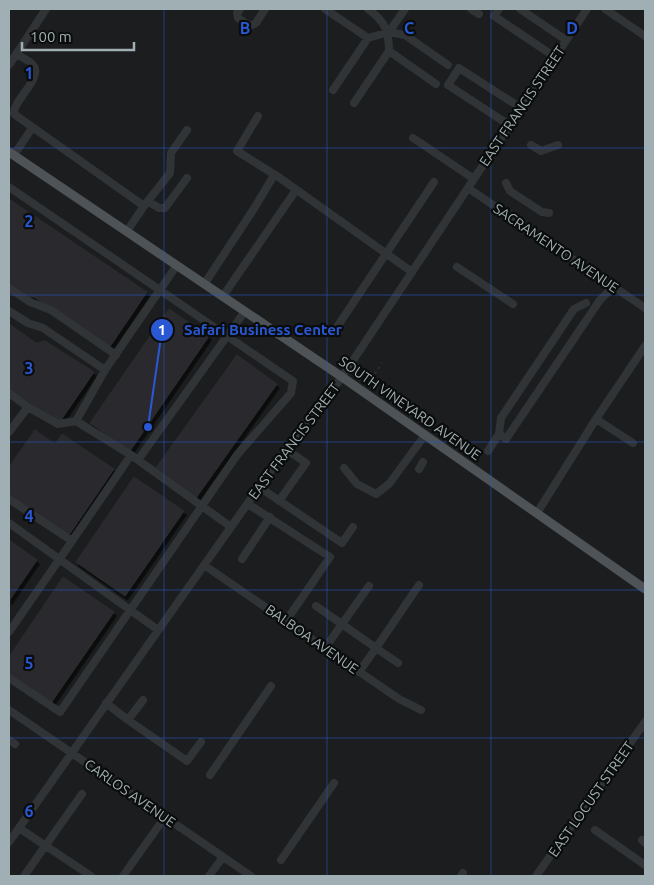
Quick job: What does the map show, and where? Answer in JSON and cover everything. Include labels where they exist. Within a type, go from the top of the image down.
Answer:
[{"type":"main road","name":"SOUTH VINEYARD AVENUE","points":[[11,153],[342,377],[645,589]]},
{"type":"street","points":[[240,9],[237,13],[238,18],[250,26],[256,23],[265,9]]},
{"type":"street","points":[[325,9],[368,38]]},
{"type":"street","points":[[368,9],[379,17],[389,32]]},
{"type":"street","points":[[354,103],[389,52],[389,32],[404,9]]},
{"type":"street","points":[[471,9],[479,14]]},
{"type":"street","points":[[499,9],[494,16],[555,56]]},
{"type":"street","points":[[520,9],[566,40]]},
{"type":"street","name":"EAST FRANCIS STREET","points":[[9,842],[286,449],[342,377],[587,9]]},
{"type":"street","points":[[605,9],[645,36]]},
{"type":"street","points":[[43,10],[12,58],[32,64],[35,70],[29,86],[13,111],[18,119],[146,204],[165,208],[187,178]]},
{"type":"street","points":[[333,90],[368,38],[389,32],[404,35],[448,65]]},
{"type":"street","points":[[389,52],[436,84]]},
{"type":"street","points":[[510,125],[448,85],[459,68],[521,108]]},
{"type":"street","points":[[258,116],[236,151],[274,174],[384,254],[412,272]]},
{"type":"street","points":[[11,153],[32,128]]},
{"type":"street","points":[[126,231],[170,173],[171,153],[187,130]]},
{"type":"street","points":[[413,138],[474,179]]},
{"type":"street","points":[[531,145],[541,151],[558,145]]},
{"type":"street","points":[[204,283],[255,207],[274,174]]},
{"type":"street","points":[[335,330],[384,254],[434,182]]},
{"type":"street","points":[[506,184],[510,190],[542,212],[549,213]]},
{"type":"street","points":[[9,187],[293,381],[291,393],[237,455],[60,712],[9,678]]},
{"type":"street","name":"SACRAMENTO AVENUE","points":[[468,188],[645,307]]},
{"type":"street","points":[[223,296],[296,190]]},
{"type":"street","points":[[76,421],[105,370],[177,265]]},
{"type":"street","points":[[457,267],[513,304]]},
{"type":"street","points":[[499,434],[506,439],[600,300],[614,286]]},
{"type":"street","points":[[9,288],[30,302],[51,310],[116,355]]},
{"type":"street","points":[[488,451],[499,434],[501,418],[574,309],[586,303]]},
{"type":"street","points":[[9,311],[28,323],[43,328],[105,370]]},
{"type":"street","points":[[9,632],[72,541],[245,311]]},
{"type":"street","points":[[537,513],[596,419],[645,347]]},
{"type":"street","points":[[524,384],[537,393]]},
{"type":"street","points":[[9,393],[28,407],[58,424],[76,421],[134,457],[231,527]]},
{"type":"street","points":[[9,432],[28,407]]},
{"type":"street","points":[[596,419],[633,443]]},
{"type":"street","points":[[344,468],[357,484],[376,494],[389,484],[425,435]]},
{"type":"street","points":[[279,501],[306,463],[286,449]]},
{"type":"street","points":[[259,487],[342,543],[353,526]]},
{"type":"street","points":[[9,499],[72,541]]},
{"type":"street","points":[[248,504],[330,557],[286,621]]},
{"type":"street","points":[[242,559],[270,517]]},
{"type":"street","points":[[9,523],[47,548],[59,560],[158,630]]},
{"type":"street","name":"BALBOA AVENUE","points":[[204,565],[399,699],[421,710]]},
{"type":"street","points":[[359,672],[419,585]]},
{"type":"street","points":[[325,648],[369,586]]},
{"type":"street","points":[[316,606],[398,663]]},
{"type":"street","points":[[210,775],[271,686]]},
{"type":"street","points":[[128,720],[143,700]]},
{"type":"street","points":[[106,703],[187,761],[201,742]]},
{"type":"street","name":"CARLOS AVENUE","points":[[9,710],[251,876]]},
{"type":"street","name":"EAST LOCUST STREET","points":[[536,876],[645,722]]},
{"type":"street","points":[[281,860],[334,783]]},
{"type":"street","points":[[24,876],[82,794]]},
{"type":"street","points":[[123,876],[165,817]]},
{"type":"street","points":[[19,828],[91,876]]},
{"type":"street","points":[[595,830],[645,865]]},
{"type":"street","points":[[209,876],[223,857]]},
{"type":"path","points":[[366,379],[372,371],[376,374],[382,362]]},
{"type":"shaded area","points":[[9,9],[645,9],[645,876],[9,876]]},
{"type":"building","points":[[9,199],[147,292],[109,348],[34,297],[26,298],[9,286]]},
{"type":"building","points":[[169,309],[209,336],[130,451],[90,423]]},
{"type":"building","points":[[9,324],[36,343],[45,341],[94,372],[59,423],[9,388]]},
{"type":"building","points":[[237,355],[277,384],[196,498],[155,469]]},
{"type":"building","points":[[35,430],[55,444],[62,434],[114,469],[69,535],[9,495],[9,467]]},
{"type":"building","points":[[134,477],[184,511],[125,596],[76,562]]},
{"type":"building","points":[[9,540],[37,560],[9,601]]},
{"type":"building","points":[[63,577],[114,612],[51,703],[9,674],[9,657]]},
{"type":"place","name":"Safari Business Center","points":[[148,427]]}]
